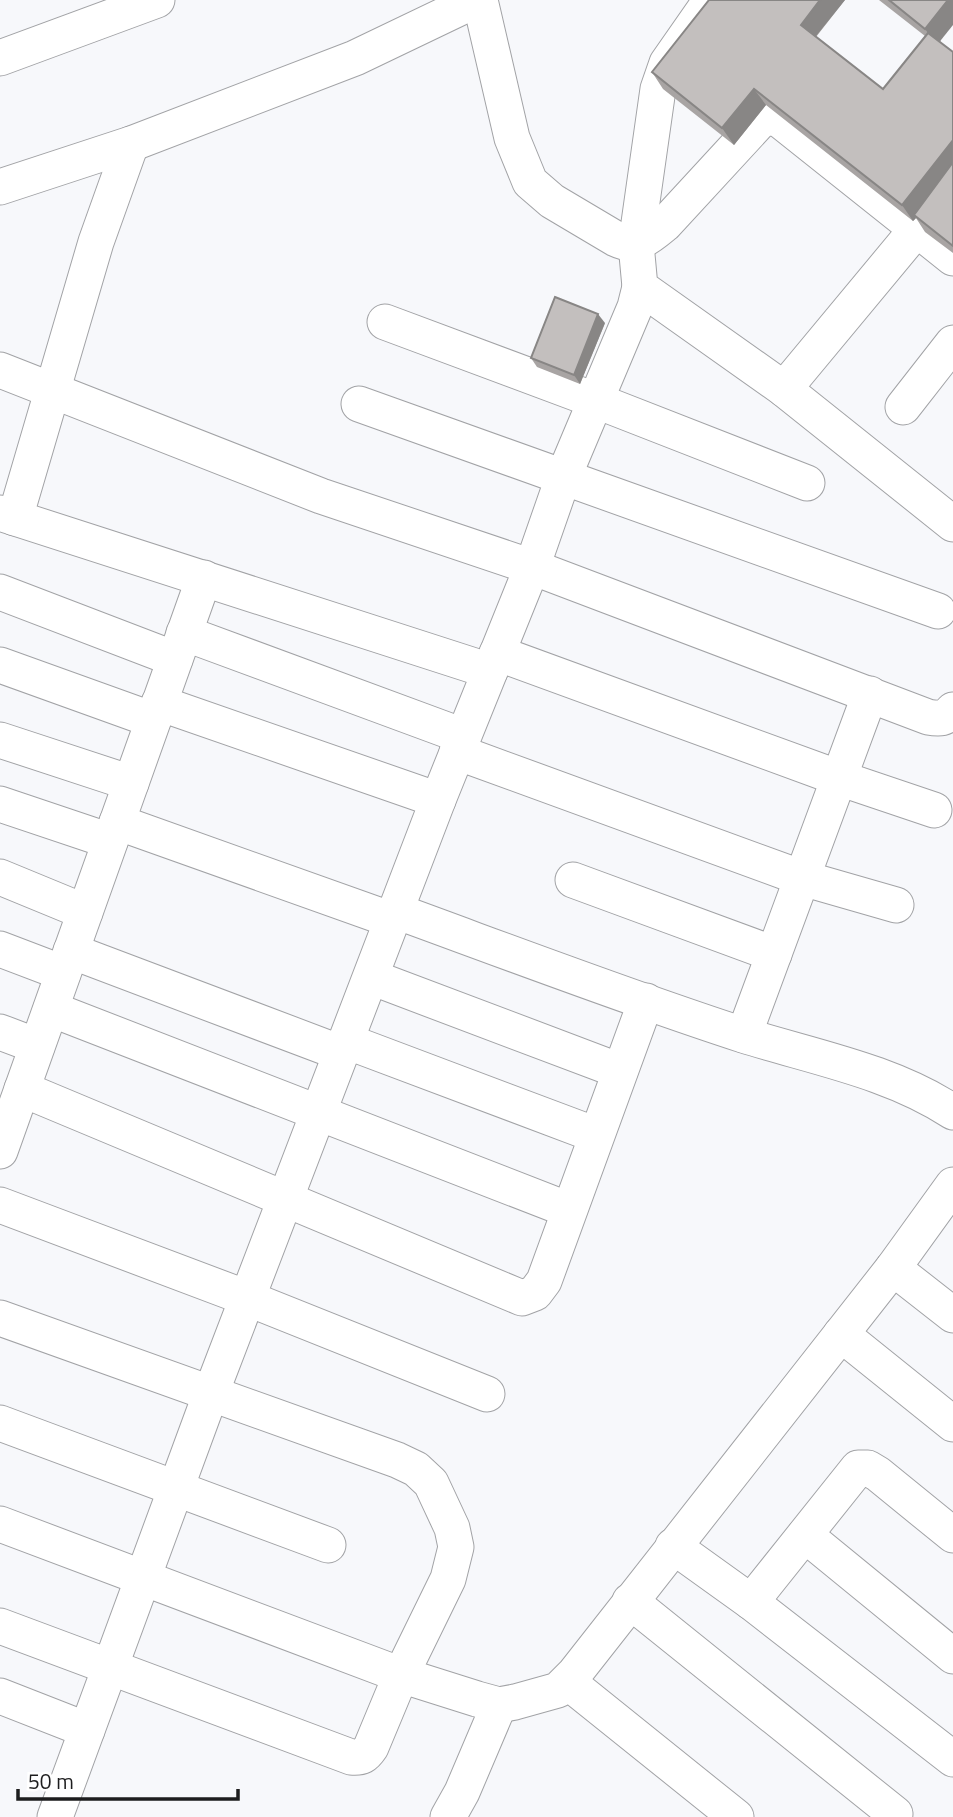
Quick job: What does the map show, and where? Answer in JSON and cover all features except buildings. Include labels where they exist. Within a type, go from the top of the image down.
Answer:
[{"type":"street","points":[[0,58],[157,0]]},
{"type":"street","points":[[0,187],[131,144],[355,58],[478,0],[513,138],[530,182],[552,201],[616,239],[626,244],[636,244],[664,224],[759,122],[773,117],[953,258]]},
{"type":"street","points":[[55,1817],[211,1393],[370,977],[532,567],[563,478],[635,307],[640,287],[636,244],[657,89],[675,51],[711,0]]},
{"type":"street","points":[[131,144],[96,242],[54,392],[8,516],[204,578],[493,662],[934,810]]},
{"type":"street","points":[[784,390],[916,230],[953,180]]},
{"type":"street","points":[[640,287],[784,390],[953,524]]},
{"type":"street","points":[[385,322],[807,483]]},
{"type":"street","points":[[903,407],[953,342]]},
{"type":"street","points":[[0,370],[321,496],[532,567],[938,719],[946,718],[953,710]]},
{"type":"street","points":[[359,404],[938,611]]},
{"type":"street","points":[[0,1151],[204,578]]},
{"type":"street","points":[[0,592],[180,646],[460,744],[802,878],[896,905]]},
{"type":"street","points":[[0,665],[438,800]]},
{"type":"street","points":[[744,1035],[870,694]]},
{"type":"street","points":[[0,740],[131,783]]},
{"type":"street","points":[[0,804],[113,832],[394,916],[744,1035],[889,1079],[936,1100],[953,1112]]},
{"type":"street","points":[[0,877],[85,912]]},
{"type":"street","points":[[573,880],[774,954]]},
{"type":"street","points":[[0,949],[67,962],[344,1047],[596,1135]]},
{"type":"street","points":[[370,977],[620,1071]]},
{"type":"street","points":[[22,1090],[522,1298],[535,1293],[544,1281],[646,1002]]},
{"type":"street","points":[[51,1009],[569,1210]]},
{"type":"street","points":[[0,1032],[37,1046]]},
{"type":"street","points":[[0,1524],[401,1675],[499,1704],[558,1690],[568,1682],[951,1192]]},
{"type":"street","points":[[0,1205],[247,1298],[487,1394]]},
{"type":"street","points":[[893,1268],[953,1315]]},
{"type":"street","points":[[0,1318],[416,1469],[431,1483],[452,1528],[456,1547],[448,1578],[401,1675],[371,1747],[359,1758],[339,1753],[0,1626]]},
{"type":"street","points":[[841,1334],[953,1424]]},
{"type":"street","points":[[0,1423],[328,1545]]},
{"type":"street","points":[[751,1602],[858,1468],[868,1468],[953,1535]]},
{"type":"street","points":[[805,1535],[953,1656]]},
{"type":"street","points":[[673,1546],[751,1602],[953,1759]]},
{"type":"street","points":[[630,1601],[895,1814]]},
{"type":"street","points":[[568,1682],[736,1817]]},
{"type":"street","points":[[0,1696],[87,1730]]},
{"type":"street","points":[[448,1817],[462,1792],[499,1704]]}]
